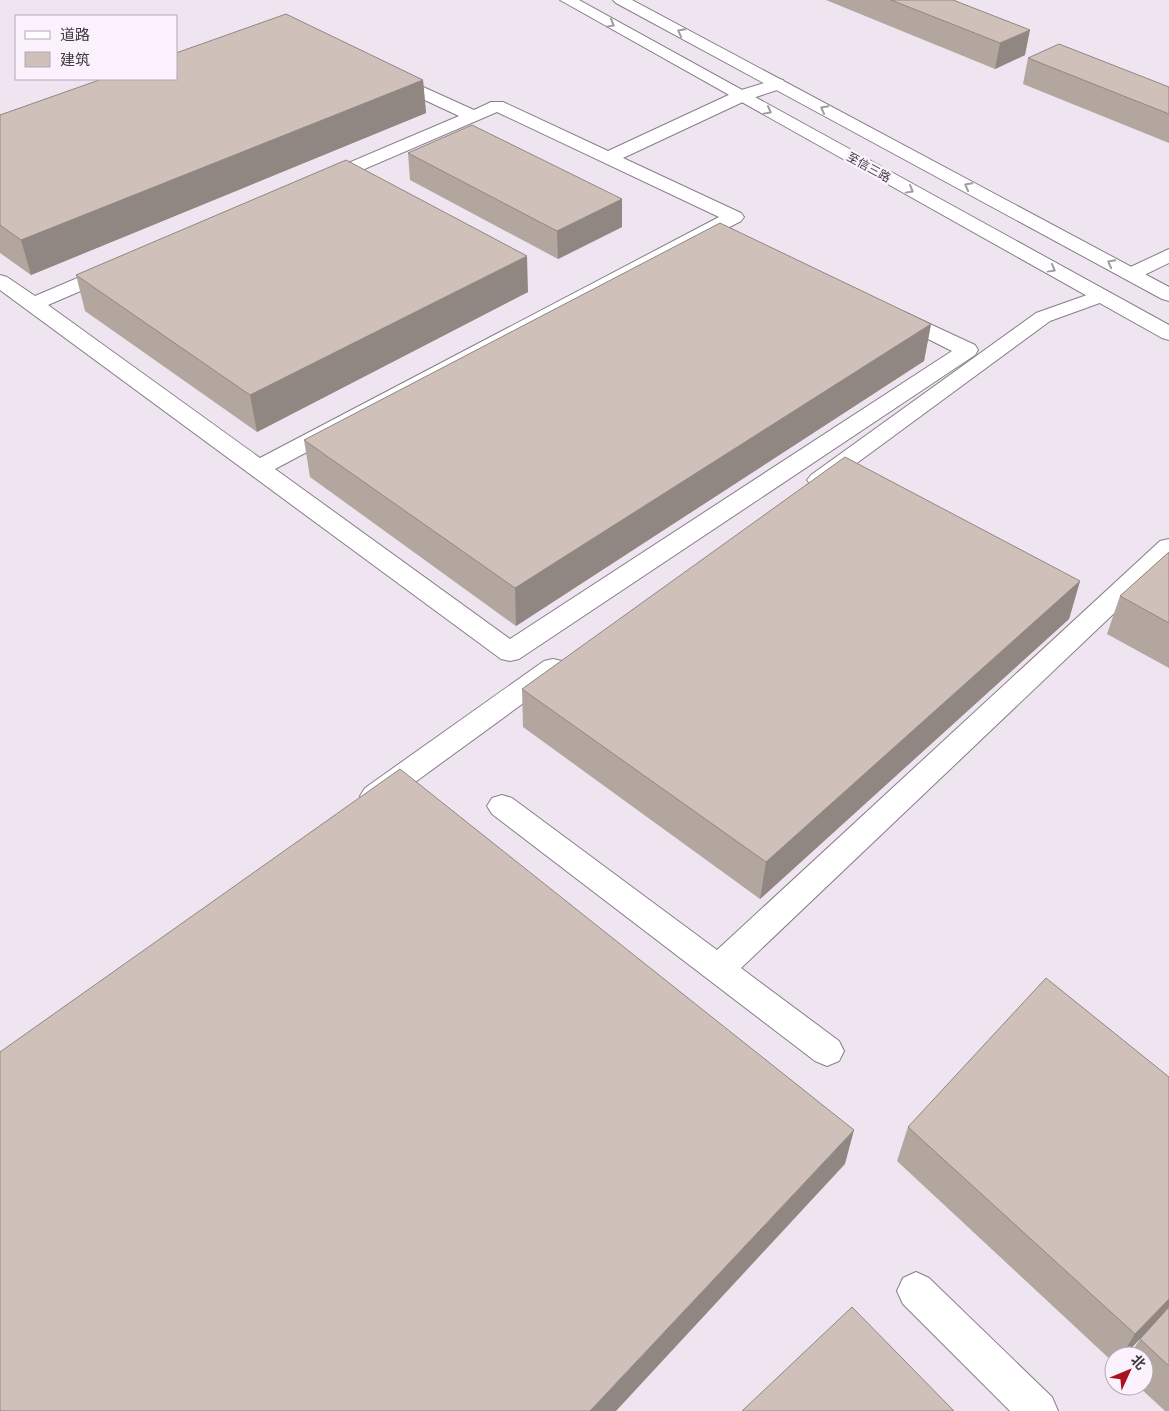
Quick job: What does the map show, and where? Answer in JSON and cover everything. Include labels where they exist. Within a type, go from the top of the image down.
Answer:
[{"type":"main road","name":"至信三路","points":[[568,0],[1169,334]]},
{"type":"main road","name":"至信三路","points":[[621,0],[1169,294]]},
{"type":"main road","points":[[375,70],[473,116]]},
{"type":"main road","points":[[608,158],[741,96],[777,84]]},
{"type":"main road","points":[[33,304],[497,106],[734,217],[259,468]]},
{"type":"main road","points":[[713,228],[739,240]]},
{"type":"main road","points":[[1131,274],[1169,255]]},
{"type":"main road","points":[[0,281],[510,652],[967,350],[880,308]]},
{"type":"main road","points":[[798,496],[1043,317],[1101,296]]},
{"type":"main road","points":[[719,969],[1169,547]]},
{"type":"main road","points":[[351,813],[569,656]]},
{"type":"main road","points":[[502,806],[827,1051]]},
{"type":"main road","points":[[916,1291],[1038,1411]]},
{"type":"building","points":[[891,0],[953,0],[1030,30],[1000,43]]},
{"type":"building","points":[[286,14],[423,80],[21,240],[0,225],[0,115],[99,80],[178,80],[178,52]]},
{"type":"building","points":[[1059,44],[1169,87],[1169,114],[1028,58]]},
{"type":"building","points":[[472,125],[622,199],[557,231],[408,153]]},
{"type":"building","points":[[346,160],[527,256],[250,395],[76,275]]},
{"type":"building","points":[[720,223],[931,324],[515,588],[304,440]]},
{"type":"building","points":[[845,457],[1080,581],[766,862],[522,689]]},
{"type":"building","points":[[1169,552],[1169,623],[1120,596]]},
{"type":"building","points":[[400,769],[854,1130],[590,1411],[0,1411],[0,1052]]},
{"type":"building","points":[[1046,978],[1169,1077],[1169,1299],[1135,1334],[908,1127]]},
{"type":"building","points":[[852,1307],[954,1411],[742,1411]]},
{"type":"building","points":[[1169,1307],[1169,1366],[1154,1352],[1154,1346],[1148,1346],[1140,1339]]}]
